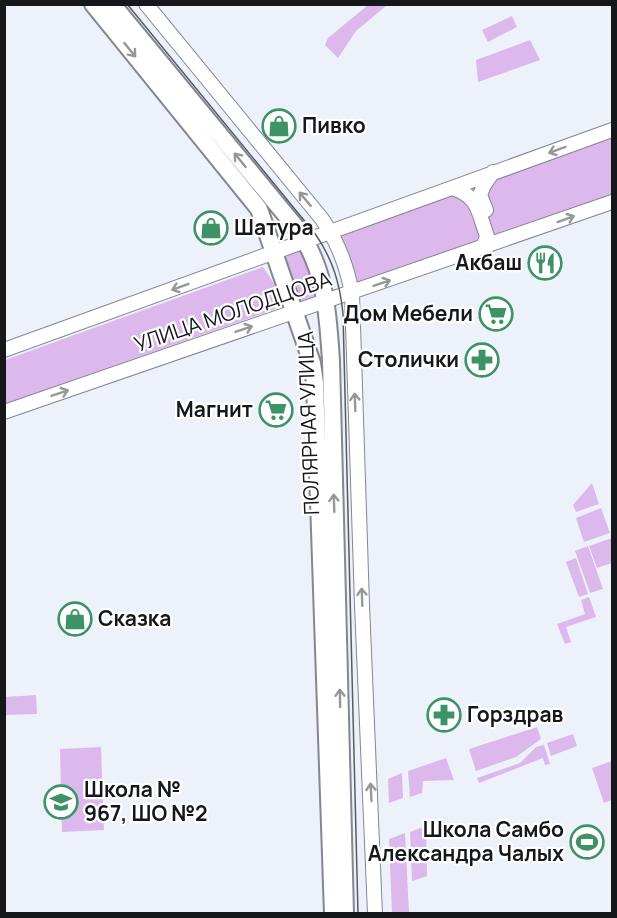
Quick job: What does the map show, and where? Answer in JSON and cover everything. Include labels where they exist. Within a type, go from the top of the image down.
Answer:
[{"type":"main road","name":"ПОЛЯРНАЯ УЛИЦА","points":[[93,4],[254,200],[264,219],[312,363],[315,383],[333,914]]},
{"type":"main road","name":"ПОЛЯРНАЯ УЛИЦА","points":[[112,4],[306,242],[324,289],[331,362],[345,914]]},
{"type":"street","points":[[146,4],[322,219],[331,232],[345,262],[352,294],[375,914]]},
{"type":"street","name":"УЛИЦА МОЛОДЦОВА","points":[[4,350],[612,130]]},
{"type":"street","points":[[493,172],[480,195],[494,234],[500,238],[510,239]]},
{"type":"street","points":[[452,188],[465,191],[473,198],[488,236],[484,244],[475,251]]},
{"type":"street","name":"УЛИЦА МОЛОДЦОВА","points":[[4,412],[352,294],[612,202]]},
{"type":"shaded area","points":[[368,5],[387,5],[356,31],[338,58],[325,45],[328,38]]},
{"type":"shaded area","points":[[512,16],[517,27],[488,42],[482,30]]},
{"type":"shaded area","points":[[530,40],[540,60],[478,82],[476,60]]},
{"type":"shaded area","points":[[612,138],[612,195],[387,275],[358,284],[355,282],[340,238],[344,233]]},
{"type":"shaded area","points":[[294,251],[303,254],[316,292],[311,300],[299,301],[283,259]]},
{"type":"shaded area","points":[[263,267],[276,291],[275,309],[5,404],[5,360]]},
{"type":"shaded area","points":[[592,483],[599,504],[576,512],[573,505]]},
{"type":"shaded area","points":[[601,508],[610,533],[584,542],[576,518]]},
{"type":"shaded area","points":[[612,538],[612,563],[597,568],[589,546]]},
{"type":"shaded area","points":[[588,546],[603,589],[590,593],[575,551]]},
{"type":"shaded area","points":[[576,558],[588,594],[579,597],[566,562]]},
{"type":"shaded area","points":[[589,597],[596,617],[566,627],[571,642],[565,644],[557,624],[585,614],[581,600]]},
{"type":"shaded area","points":[[36,695],[37,714],[5,715],[5,697]]},
{"type":"shaded area","points":[[537,727],[541,739],[516,757],[476,771],[469,749]]},
{"type":"shaded area","points":[[573,734],[577,746],[551,756],[547,743]]},
{"type":"shaded area","points":[[544,745],[550,764],[545,765],[543,758],[479,783],[477,778],[520,763],[536,747]]},
{"type":"shaded area","points":[[101,747],[104,830],[62,832],[60,749]]},
{"type":"shaded area","points":[[446,758],[454,780],[423,781],[422,793],[410,797],[408,771]]},
{"type":"shaded area","points":[[612,761],[612,800],[604,803],[592,768]]},
{"type":"shaded area","points":[[402,773],[403,798],[389,803],[388,779]]},
{"type":"shaded area","points":[[426,826],[427,876],[412,881],[410,832]]},
{"type":"shaded area","points":[[405,833],[409,913],[392,913],[389,839]]},
{"type":"tram line","points":[[127,4],[316,235],[327,254],[338,282],[343,314],[358,914]]},
{"type":"place","name":"Пивко","points":[[279,126]]},
{"type":"place","name":"Шатура","points":[[211,228]]},
{"type":"place","name":"Акбаш","points":[[545,263]]},
{"type":"place","name":"Дом Мебели","points":[[496,314]]},
{"type":"place","name":"Столички","points":[[482,360]]},
{"type":"place","name":"Магнит","points":[[276,410]]},
{"type":"place","name":"Сказка","points":[[75,619]]},
{"type":"place","name":"Горздрав","points":[[444,715]]},
{"type":"place","name":"Школа № 967, ШО №2","points":[[61,802]]},
{"type":"place","name":"Школа Самбо Александра Чалых","points":[[587,842]]}]
